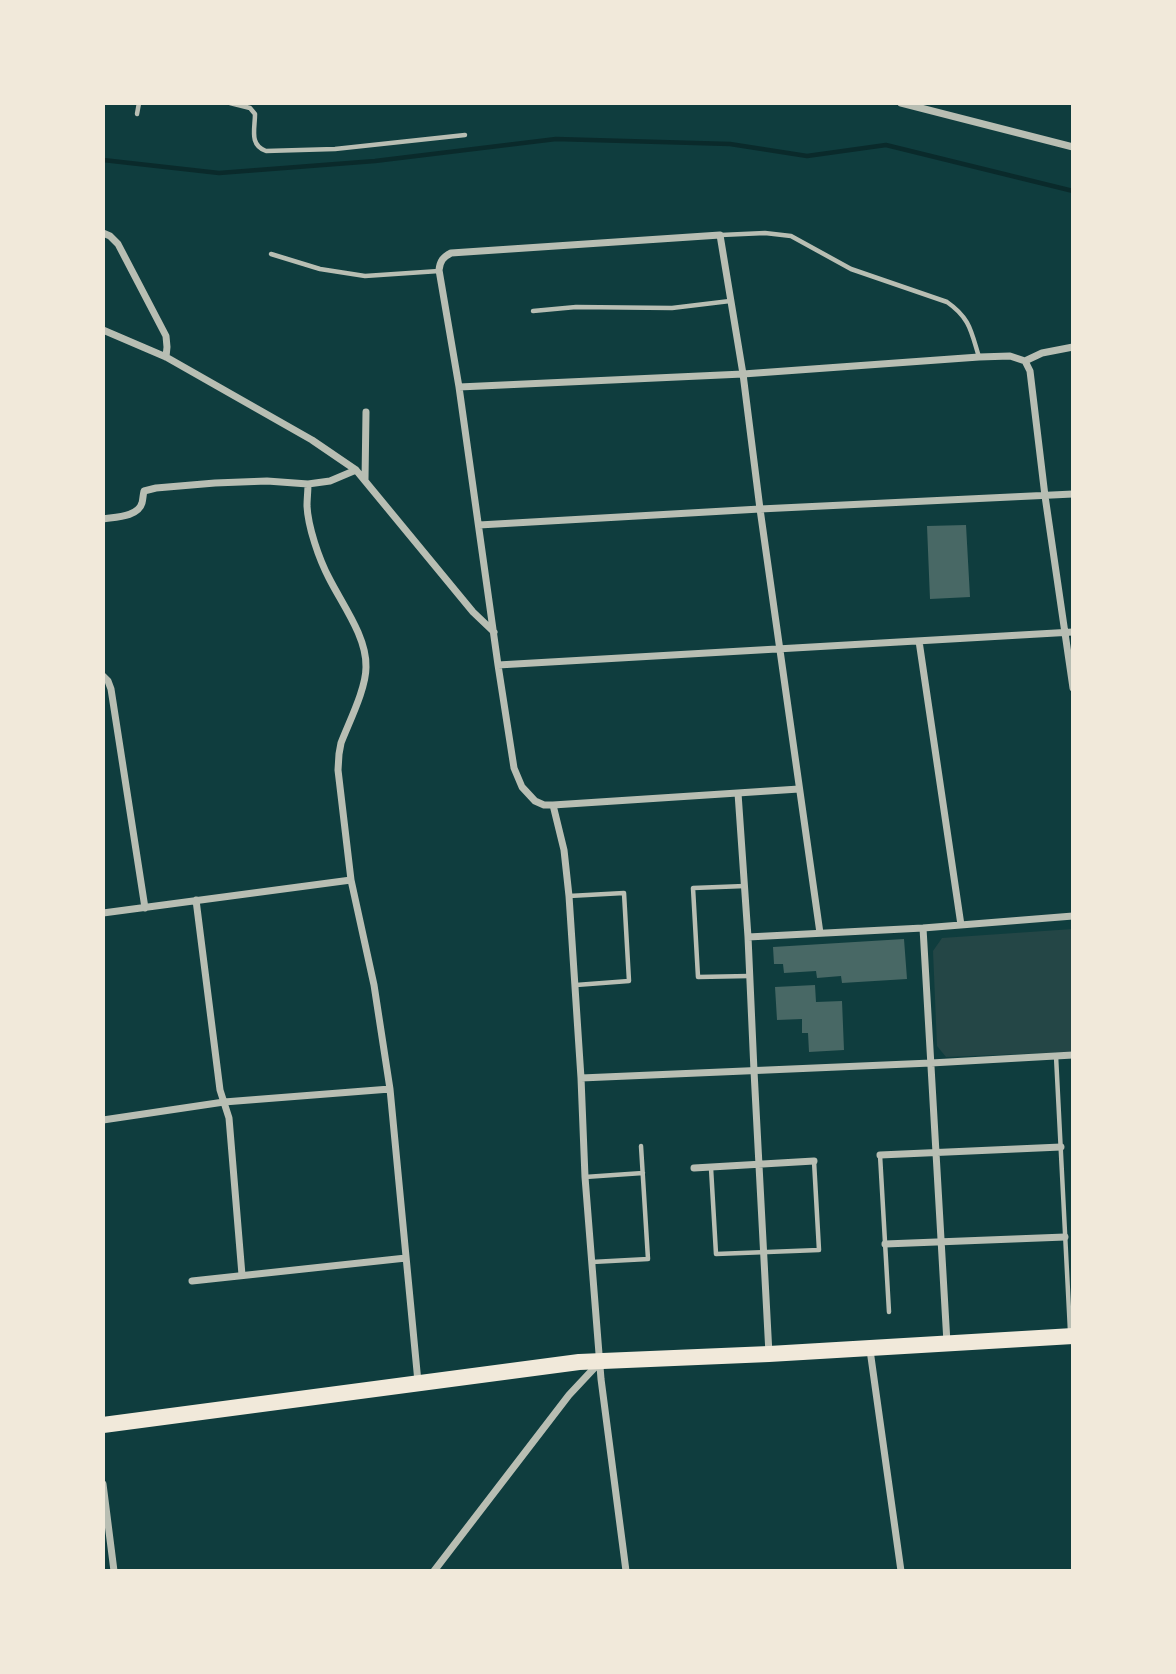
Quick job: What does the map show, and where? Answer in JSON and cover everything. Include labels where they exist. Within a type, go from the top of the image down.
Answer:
[{"type":"main road","points":[[103,1425],[579,1362],[1071,1336]]},
{"type":"street","points":[[901,103],[1073,147]]},
{"type":"street","points":[[103,233],[118,244],[166,336],[166,357]]},
{"type":"street","points":[[799,789],[544,805],[535,802],[522,788],[517,778],[498,665],[459,387],[439,271],[444,256],[720,235],[743,374],[820,933]]},
{"type":"street","points":[[103,330],[166,357],[312,440],[356,470],[473,612],[494,632]]},
{"type":"street","points":[[459,387],[743,374],[979,357],[1010,356],[1025,361],[1073,347]]},
{"type":"street","points":[[1025,361],[1030,371],[1045,496],[1069,632],[1073,688]]},
{"type":"street","points":[[365,480],[366,412]]},
{"type":"street","points":[[103,519],[133,513],[142,503],[144,491],[156,488],[267,481],[308,484],[330,481],[356,470]]},
{"type":"street","points":[[308,484],[307,507],[315,541],[327,574],[361,640],[366,656],[365,677],[339,754],[338,770],[351,880],[374,985],[390,1089],[418,1383]]},
{"type":"street","points":[[478,525],[1073,494]]},
{"type":"street","points":[[498,665],[1069,632]]},
{"type":"street","points":[[919,641],[961,925]]},
{"type":"street","points":[[103,676],[111,688],[145,908]]},
{"type":"street","points":[[738,793],[769,1354]]},
{"type":"street","points":[[553,805],[564,850],[569,896],[585,1177],[601,1379],[626,1571]]},
{"type":"street","points":[[103,913],[351,880]]},
{"type":"street","points":[[196,900],[220,1090],[229,1118],[242,1275]]},
{"type":"street","points":[[748,937],[923,928],[1073,916]]},
{"type":"street","points":[[923,928],[947,1343]]},
{"type":"street","points":[[581,1078],[1073,1055]]},
{"type":"street","points":[[103,1120],[224,1102],[390,1089]]},
{"type":"street","points":[[880,1155],[1061,1147]]},
{"type":"street","points":[[694,1168],[814,1161]]},
{"type":"street","points":[[885,1244],[1065,1237]]},
{"type":"street","points":[[192,1282],[406,1258]]},
{"type":"street","points":[[870,1348],[901,1571]]},
{"type":"street","points":[[434,1571],[569,1395],[600,1361]]},
{"type":"street","points":[[103,1484],[114,1571]]},
{"type":"lane","points":[[137,114],[139,103]]},
{"type":"lane","points":[[230,103],[250,108],[255,114],[254,143],[266,151],[335,149],[466,135]]},
{"type":"lane","points":[[720,235],[765,233],[791,236],[851,269],[947,302],[958,309],[966,319],[979,357]]},
{"type":"lane","points":[[271,254],[320,269],[365,276],[439,271]]},
{"type":"lane","points":[[533,311],[576,307],[672,308],[731,301]]},
{"type":"lane","points":[[745,887],[693,888],[698,978],[750,976]]},
{"type":"lane","points":[[569,896],[624,893],[629,981],[575,985]]},
{"type":"lane","points":[[1056,1056],[1071,1336]]},
{"type":"lane","points":[[592,1262],[648,1259],[641,1146]]},
{"type":"lane","points":[[880,1155],[889,1312]]},
{"type":"lane","points":[[711,1167],[716,1254],[819,1250],[814,1161]]},
{"type":"lane","points":[[585,1177],[643,1173]]},
{"type":"shaded area","points":[[1073,929],[1073,1052],[946,1057],[937,1046],[933,951],[942,938]]},
{"type":"building","points":[[966,525],[970,597],[930,599],[927,526]]},
{"type":"building","points":[[904,939],[907,979],[842,983],[841,976],[817,978],[816,971],[784,973],[783,964],[774,964],[773,947]]},
{"type":"building","points":[[815,985],[816,1002],[842,1001],[844,1050],[809,1052],[808,1033],[802,1033],[802,1019],[777,1020],[775,987]]},
{"type":"waterway","points":[[103,160],[219,173],[375,161],[556,139],[730,144],[807,156],[886,145],[1073,191]]}]
